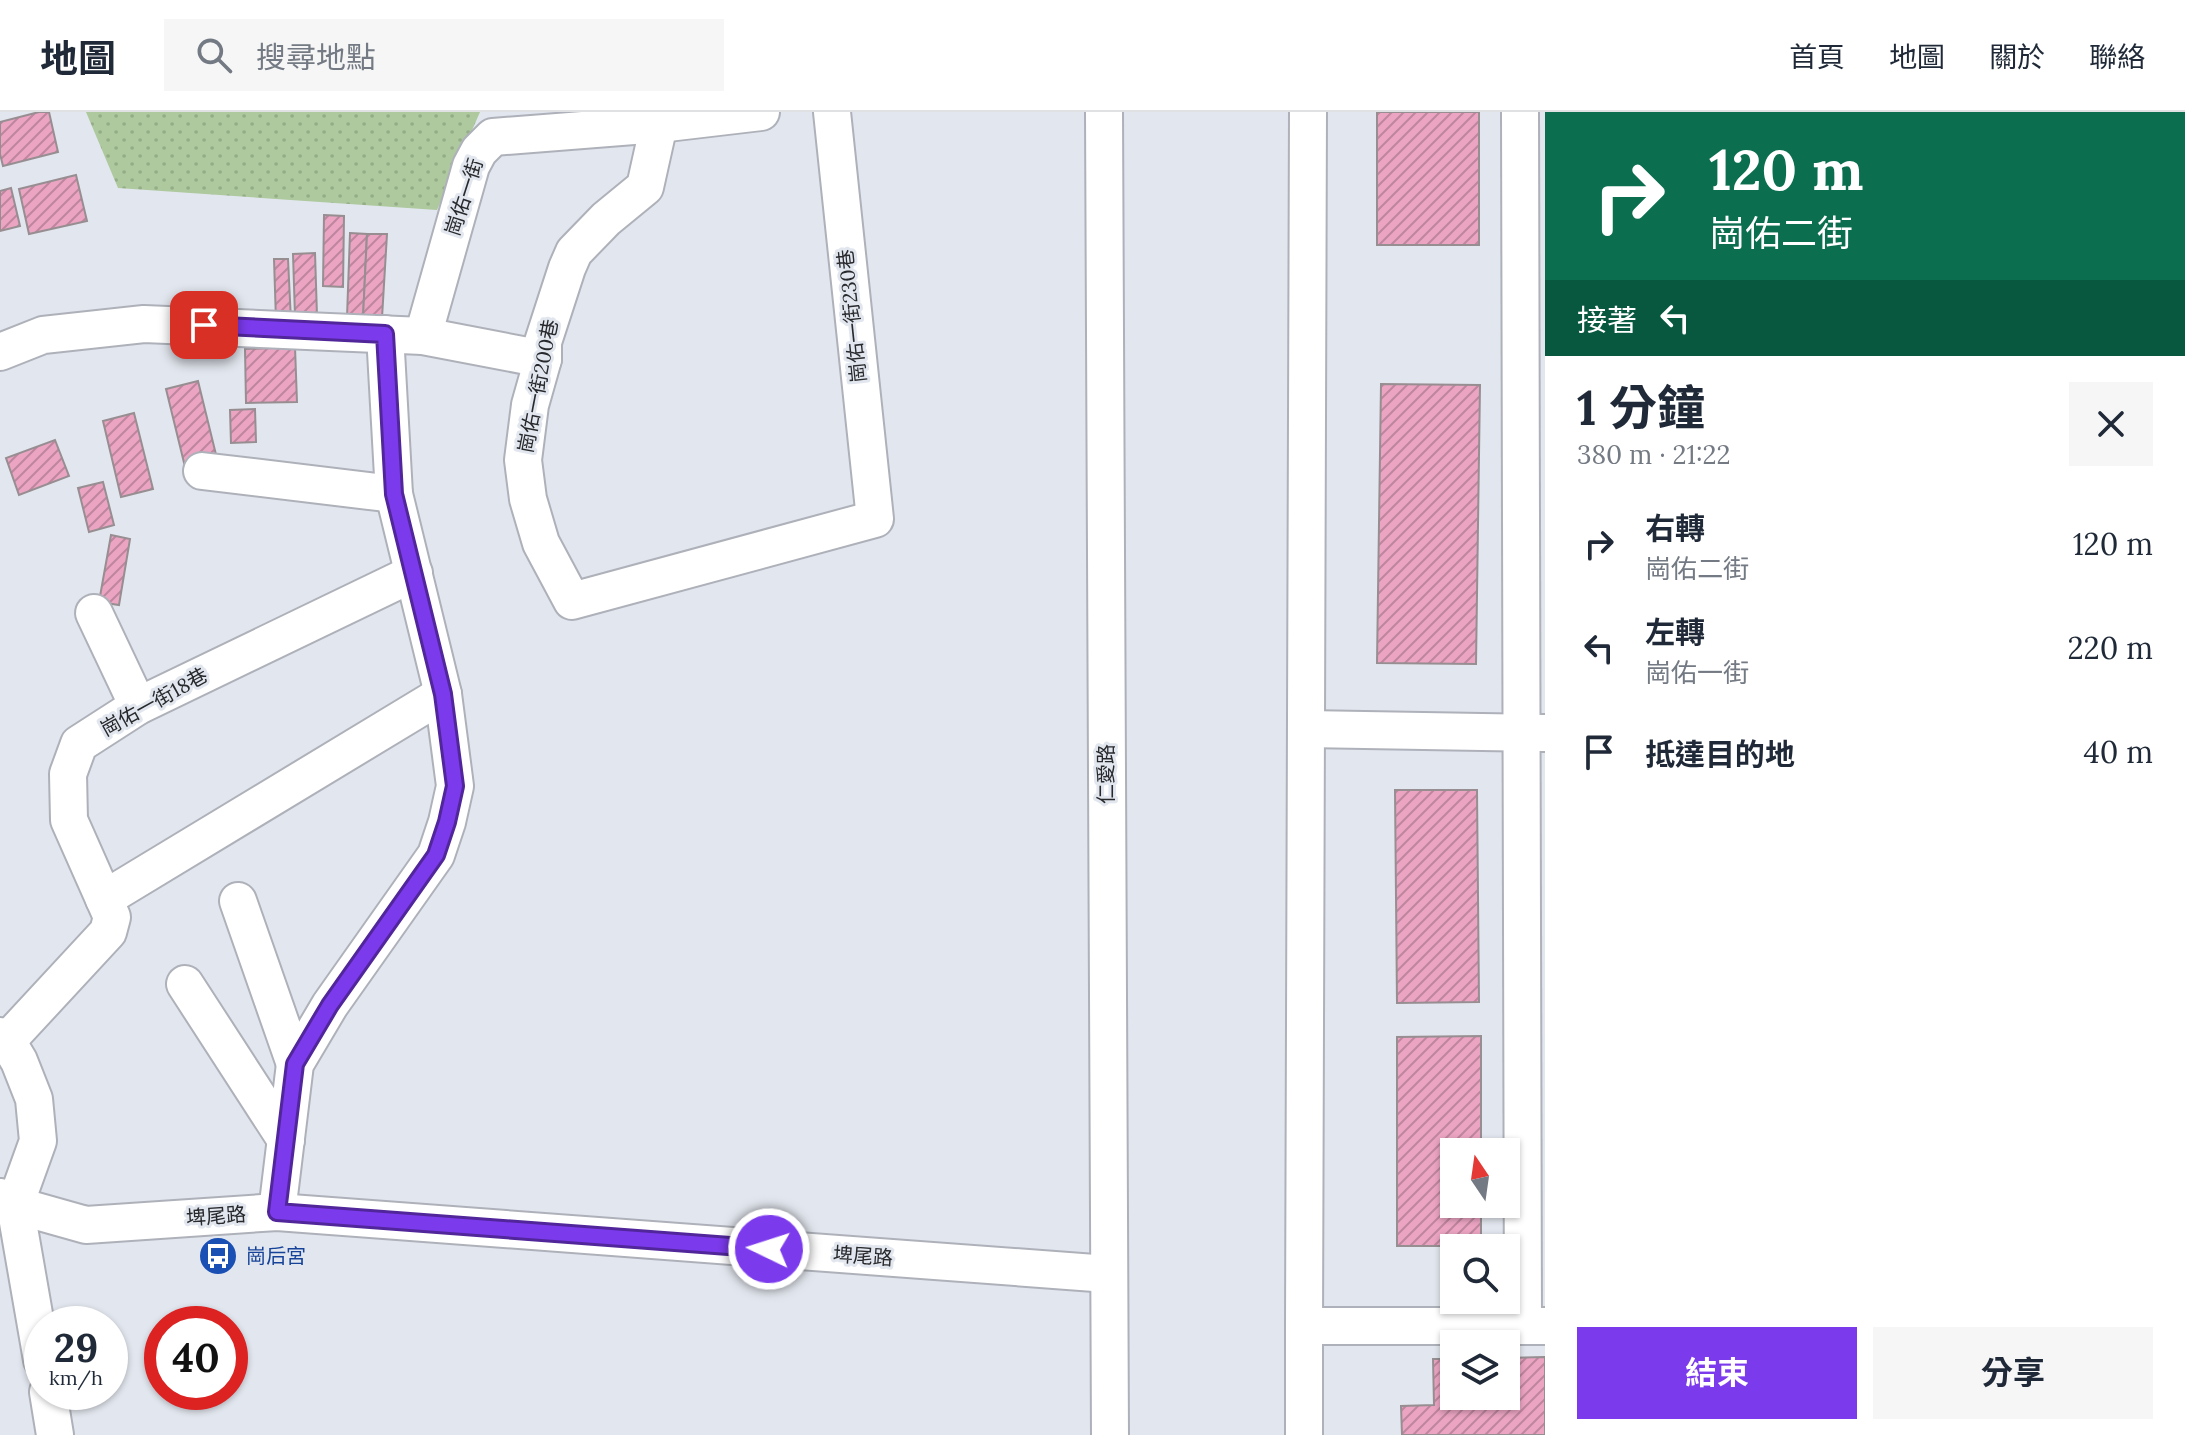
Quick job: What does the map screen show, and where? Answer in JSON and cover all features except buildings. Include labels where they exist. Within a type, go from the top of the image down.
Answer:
[{"type":"street","name":"崗佑一街","points":[[423,336],[471,166],[479,151],[493,137],[659,124],[761,112]]},
{"type":"street","name":"崗佑一街230巷","points":[[832,112],[875,519]]},
{"type":"street","name":"仁愛路","points":[[1104,112],[1110,1435]]},
{"type":"street","points":[[1304,1435],[1308,112]]},
{"type":"street","points":[[1304,1326],[1534,1326],[1533,733],[1520,112]]},
{"type":"street","name":"崗佑一街200巷","points":[[659,124],[645,187],[606,219],[574,252],[543,342],[543,359],[530,405],[523,460],[528,499],[541,543],[572,601],[875,519]]},
{"type":"street","points":[[0,352],[43,335],[144,324],[423,336],[543,359]]},
{"type":"street","points":[[277,1212],[295,1064],[330,1005],[436,855],[455,786],[443,694],[394,494],[385,334]]},
{"type":"street","points":[[202,471],[394,494]]},
{"type":"street","name":"崗佑一街18巷","points":[[4,1038],[108,932],[112,917],[69,820],[68,774],[79,744],[138,706],[414,573]]},
{"type":"street","points":[[94,613],[138,706]]},
{"type":"street","points":[[104,899],[443,694]]},
{"type":"street","points":[[1306,729],[1533,733]]},
{"type":"street","points":[[238,901],[295,1064]]},
{"type":"street","points":[[185,984],[286,1140]]},
{"type":"street","points":[[4,1038],[19,1061],[34,1099],[38,1141],[7,1201],[30,1306]]},
{"type":"street","name":"埤尾路","points":[[7,1201],[86,1225],[277,1212],[1108,1274]]},
{"type":"street","points":[[51,1410],[55,1435]]},
{"type":"green space","points":[[86,112],[480,112],[437,210],[118,188]]},
{"type":"place","name":"崗后宮","points":[[218,1256]]},
{"type":"route","points":[[204,325],[385,334],[394,494],[443,694],[455,786],[436,855],[330,1005],[295,1064],[277,1212],[769,1249]]}]
